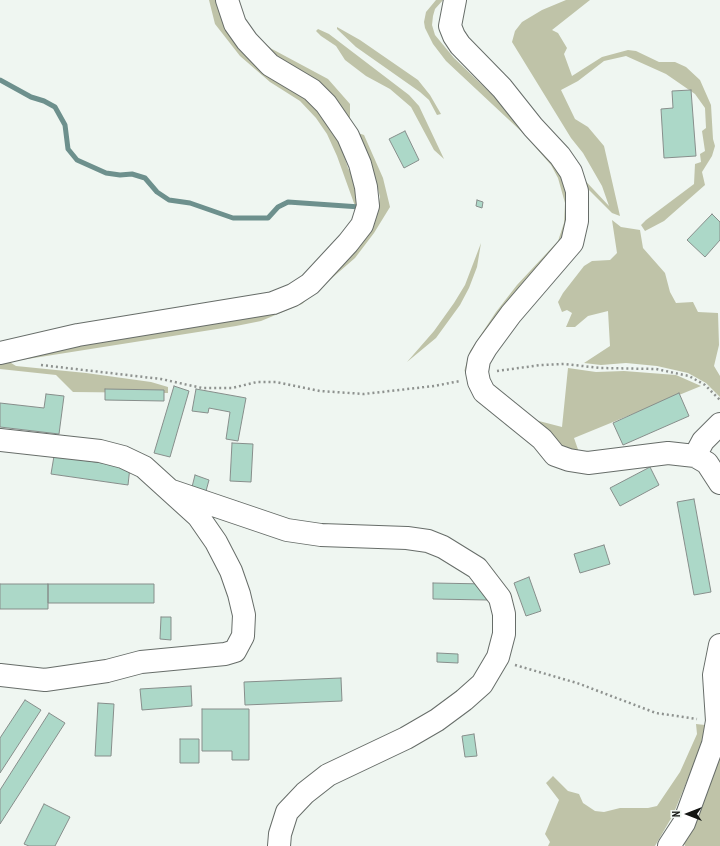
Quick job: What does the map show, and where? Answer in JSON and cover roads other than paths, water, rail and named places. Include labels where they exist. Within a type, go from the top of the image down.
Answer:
[{"type":"street","points":[[0,353],[78,335],[273,303],[310,284],[348,243],[362,225],[368,206],[366,186],[360,164],[348,136],[326,104],[312,90],[270,65],[247,41],[235,24],[227,0]]},
{"type":"street","points":[[455,0],[450,26],[454,36],[460,45],[502,88],[533,127],[560,156],[570,172],[577,191],[577,221],[572,243],[498,329],[479,360],[477,372],[479,382],[484,392],[542,439],[555,455],[569,460],[588,462],[668,453],[695,456],[707,463],[720,483]]},
{"type":"street","points":[[695,456],[703,441],[720,424]]},
{"type":"street","points":[[0,440],[100,451],[123,457],[144,467],[198,516],[216,542],[231,571],[244,615],[243,636],[235,651],[226,654],[140,662],[107,671],[45,680],[0,675]]},
{"type":"street","points":[[172,491],[287,530],[321,535],[407,538],[428,541],[443,547],[477,568],[500,598],[504,614],[504,634],[498,657],[482,684],[464,700],[437,720],[399,742],[328,775],[305,793],[287,812],[280,834],[279,846]]},
{"type":"street","points":[[669,846],[684,823],[713,744],[717,721],[714,675],[720,645]]},
{"type":"waterway","points":[[0,80],[31,97],[44,101],[55,107],[65,125],[68,149],[77,160],[106,173],[120,175],[132,174],[145,178],[157,192],[169,200],[190,203],[233,218],[268,218],[278,207],[288,202],[360,207]]}]
